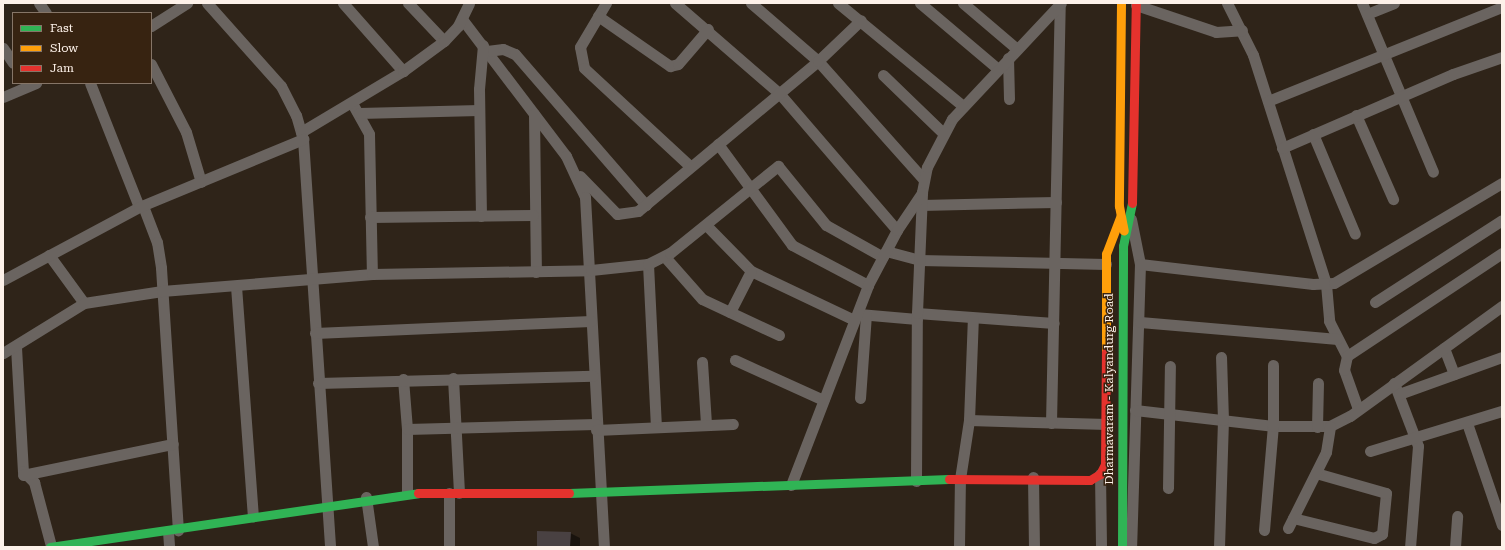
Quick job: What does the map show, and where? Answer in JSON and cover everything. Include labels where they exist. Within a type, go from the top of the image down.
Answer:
[{"type":"street","points":[[39,3],[45,12]]},
{"type":"street","points":[[152,25],[187,3]]},
{"type":"street","points":[[207,3],[281,86],[302,135],[313,278],[318,383],[330,547]]},
{"type":"street","points":[[343,3],[403,71]]},
{"type":"street","points":[[408,3],[444,41]]},
{"type":"street","points":[[3,280],[141,206],[201,182],[302,135],[403,71],[444,41],[462,19],[469,3]]},
{"type":"street","points":[[606,3],[580,47],[584,68],[690,166]]},
{"type":"street","points":[[675,3],[708,29],[779,93],[897,230]]},
{"type":"street","points":[[751,3],[818,61],[924,180]]},
{"type":"street","points":[[838,3],[861,20],[963,106]]},
{"type":"street","points":[[920,3],[998,69]]},
{"type":"street","points":[[963,3],[1017,49]]},
{"type":"street","points":[[916,481],[917,316],[922,192],[924,180],[942,132],[963,106],[1060,3]]},
{"type":"street","points":[[1051,423],[1060,3]]},
{"type":"street","name":"Dharmavaram - Kalyandurg Road","points":[[1120,3],[1126,218]]},
{"type":"street","points":[[1227,3],[1242,30],[1268,101],[1326,284],[1329,321],[1336,339],[1347,356]]},
{"type":"street","points":[[1362,3],[1433,172]]},
{"type":"street","points":[[1367,14],[1394,3]]},
{"type":"street","points":[[1136,4],[1216,32],[1242,30]]},
{"type":"street","name":"Dharmavaram - Kalyandurg Road","points":[[1122,547],[1123,246],[1126,218],[1136,4]]},
{"type":"street","points":[[1268,101],[1385,56],[1502,7]]},
{"type":"street","points":[[598,16],[670,66],[678,64],[708,29]]},
{"type":"street","points":[[462,19],[574,168],[617,214],[631,215],[646,205],[690,166],[818,61],[861,20]]},
{"type":"street","points":[[3,48],[12,62]]},
{"type":"street","points":[[482,216],[479,110],[485,48]]},
{"type":"street","points":[[485,48],[503,49],[515,54],[646,205]]},
{"type":"street","points":[[1282,148],[1401,96],[1502,57]]},
{"type":"street","points":[[1008,58],[1009,99]]},
{"type":"street","points":[[152,66],[186,132],[201,182]]},
{"type":"street","points":[[883,76],[942,132]]},
{"type":"street","points":[[3,97],[30,84]]},
{"type":"street","points":[[90,84],[157,242],[173,444],[173,530],[169,547]]},
{"type":"street","points":[[352,103],[359,113],[370,143],[372,274]]},
{"type":"street","points":[[359,113],[479,110]]},
{"type":"street","points":[[534,114],[533,215],[536,272]]},
{"type":"street","points":[[1356,115],[1393,199]]},
{"type":"street","points":[[1313,134],[1355,234]]},
{"type":"street","points":[[718,144],[748,188],[792,245],[868,285]]},
{"type":"street","points":[[3,353],[16,347],[84,303],[162,291],[372,274],[536,272],[591,270],[648,264],[665,256],[706,225],[748,188],[778,166],[826,225],[884,254],[919,260],[1106,264]]},
{"type":"street","points":[[574,168],[585,197],[591,270],[593,376],[596,427],[603,492],[604,547]]},
{"type":"street","points":[[1140,264],[1326,284],[1357,272],[1502,183]]},
{"type":"street","points":[[791,485],[823,400],[859,316],[868,285],[897,230],[922,192]]},
{"type":"street","points":[[922,205],[1056,202]]},
{"type":"street","points":[[370,217],[533,215]]},
{"type":"street","points":[[1101,547],[1100,474],[1105,464],[1107,424],[1106,264],[1111,236],[1126,218]]},
{"type":"street","points":[[1126,218],[1140,264],[1140,322],[1135,410],[1131,547]]},
{"type":"street","points":[[1375,302],[1502,220]]},
{"type":"street","points":[[706,225],[751,271],[859,316],[973,318],[1054,323]]},
{"type":"street","points":[[1358,409],[1344,370],[1347,356],[1502,254]]},
{"type":"street","points":[[49,255],[84,303]]},
{"type":"street","points":[[665,256],[702,299],[779,336]]},
{"type":"street","points":[[648,264],[656,427]]},
{"type":"street","points":[[730,312],[751,271]]},
{"type":"street","points":[[236,286],[253,516]]},
{"type":"street","points":[[1135,410],[1273,426],[1330,426],[1358,409],[1502,306]]},
{"type":"street","points":[[859,316],[860,398]]},
{"type":"street","points":[[959,547],[960,479],[969,420],[973,318]]},
{"type":"street","points":[[315,333],[591,321]]},
{"type":"street","points":[[1140,322],[1336,339]]},
{"type":"street","points":[[16,347],[23,475]]},
{"type":"street","points":[[1444,348],[1454,374]]},
{"type":"street","points":[[1219,547],[1224,420],[1221,357]]},
{"type":"street","points":[[1399,394],[1502,357]]},
{"type":"street","points":[[735,360],[823,400]]},
{"type":"street","points":[[702,362],[706,424]]},
{"type":"street","points":[[1264,530],[1273,426],[1273,364]]},
{"type":"street","points":[[1168,488],[1170,366]]},
{"type":"street","points":[[318,383],[403,379],[593,376]]},
{"type":"street","points":[[449,547],[454,493],[456,428],[453,378]]},
{"type":"street","points":[[403,379],[407,429],[407,493]]},
{"type":"street","points":[[1317,427],[1318,383]]},
{"type":"street","points":[[1394,383],[1416,439],[1419,459],[1411,547]]},
{"type":"street","points":[[1370,451],[1416,439],[1502,411]]},
{"type":"street","points":[[969,420],[1107,424]]},
{"type":"street","points":[[1467,423],[1502,525]]},
{"type":"street","points":[[407,429],[656,427],[733,424]]},
{"type":"street","points":[[1316,473],[1386,493],[1382,534],[1374,538],[1291,523],[1326,452],[1330,426]]},
{"type":"street","points":[[23,475],[173,444]]},
{"type":"street","points":[[23,475],[34,482],[51,547],[173,530],[366,497],[407,493],[603,492],[1033,477],[1090,480],[1100,474]]},
{"type":"street","points":[[1033,477],[1034,547]]},
{"type":"street","points":[[366,497],[373,547]]},
{"type":"street","points":[[1455,547],[1457,516]]},
{"type":"building","points":[[537,531],[571,532],[570,547],[537,547]]},
{"type":"traffic: fast","points":[[1122,547],[1123,246],[1132,203]]},
{"type":"traffic: fast","points":[[569,493],[949,479]]},
{"type":"traffic: fast","points":[[50,547],[418,493]]},
{"type":"traffic: slow","points":[[1121,3],[1119,206],[1124,231]]},
{"type":"traffic: slow","points":[[1106,352],[1106,254],[1120,217]]},
{"type":"traffic: jam","points":[[1132,203],[1136,3]]},
{"type":"traffic: jam","points":[[949,479],[1090,480],[1100,474],[1105,464],[1106,352]]},
{"type":"traffic: jam","points":[[418,493],[569,493]]}]
